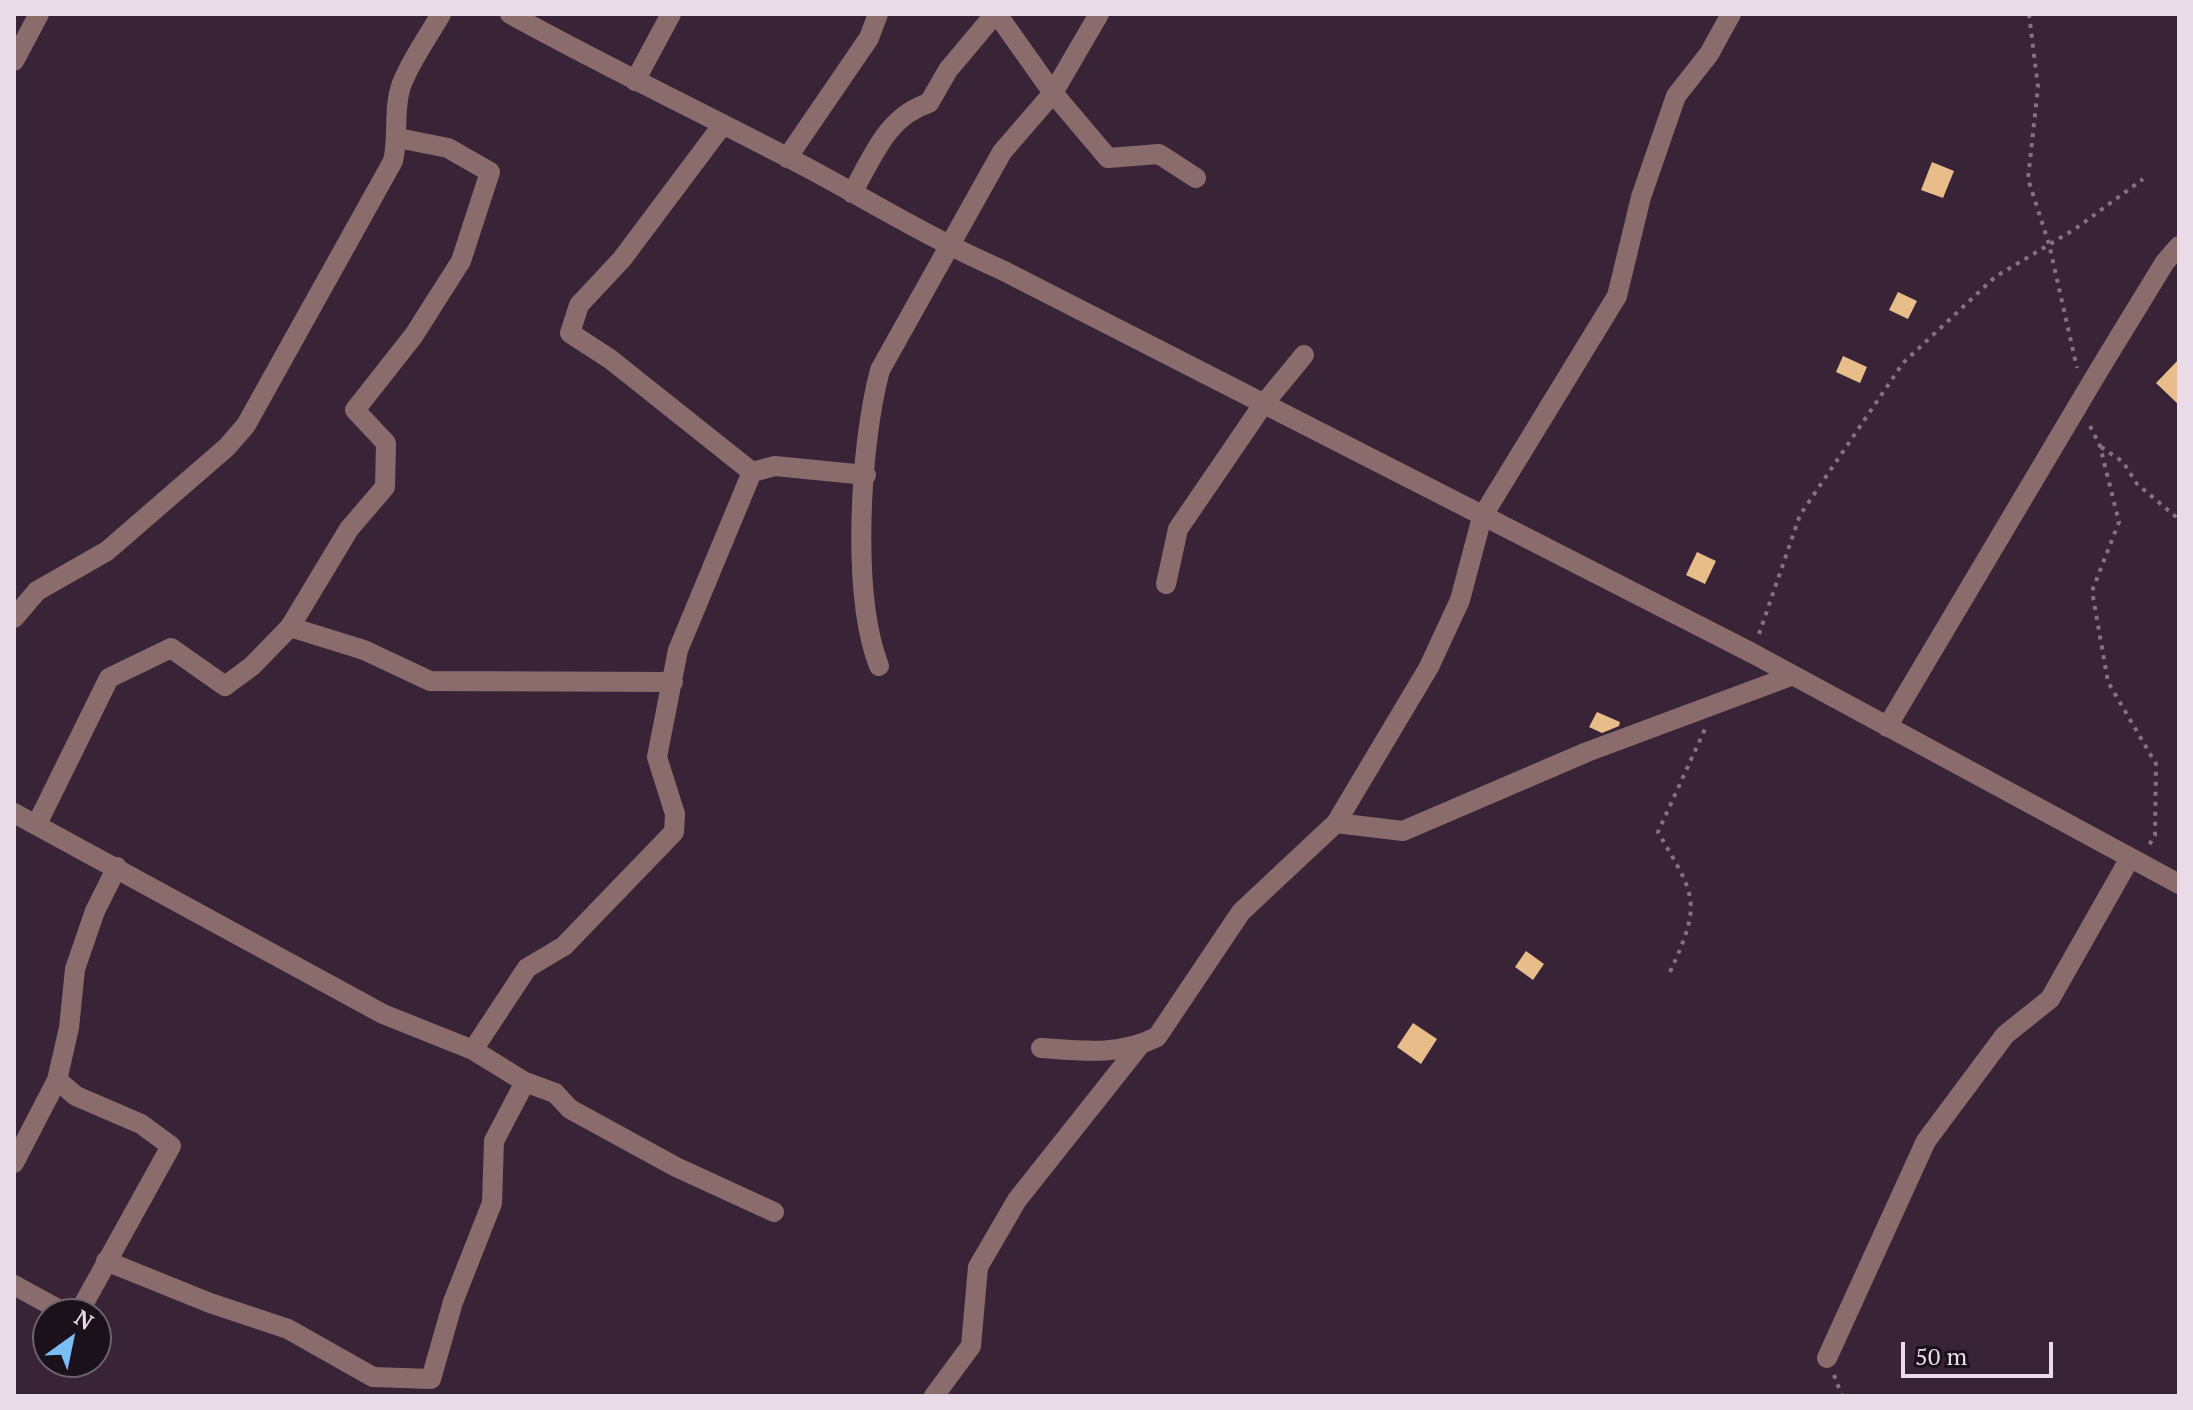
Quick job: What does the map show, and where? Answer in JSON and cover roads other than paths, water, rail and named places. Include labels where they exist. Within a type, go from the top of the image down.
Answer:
[{"type":"street","points":[[14,61],[39,14]]},
{"type":"street","points":[[14,618],[37,591],[107,551],[227,447],[246,425],[393,161],[398,138],[396,114],[401,86],[441,14]]},
{"type":"street","points":[[510,14],[721,127],[787,158],[948,246],[1002,270],[1262,406],[1752,653],[2179,884]]},
{"type":"street","points":[[635,81],[671,14]]},
{"type":"street","points":[[787,158],[869,38],[878,14]]},
{"type":"street","points":[[852,193],[888,129],[908,109],[929,103],[948,70],[996,14],[1053,93],[1108,158],[1159,154],[1196,178]]},
{"type":"street","points":[[879,666],[868,638],[863,584],[871,406],[880,370],[1002,152],[1053,93],[1099,14]]},
{"type":"street","points":[[1041,1048],[1100,1053],[1140,1045],[1157,1037],[1176,1014],[1241,912],[1336,823],[1429,667],[1460,600],[1482,517],[1617,296],[1641,197],[1676,96],[1709,54],[1731,14]]},
{"type":"street","points":[[721,127],[622,259],[579,305],[570,333],[610,359],[752,472]]},
{"type":"street","points":[[37,824],[109,678],[171,648],[225,686],[252,666],[290,627],[349,529],[385,487],[386,443],[355,410],[414,335],[461,261],[490,172],[448,148],[398,138]]},
{"type":"street","points":[[1887,727],[2079,403],[2165,262],[2179,246]]},
{"type":"street","points":[[1166,584],[1178,529],[1262,406],[1304,355]]},
{"type":"street","points":[[752,472],[775,466],[866,475]]},
{"type":"street","points":[[473,1050],[527,968],[564,946],[674,832],[675,814],[657,757],[678,650],[752,472]]},
{"type":"street","points":[[290,627],[364,650],[430,681],[673,682]]},
{"type":"street","points":[[1336,823],[1403,831],[1587,752],[1791,676]]},
{"type":"street","points":[[14,813],[383,1014],[473,1050],[525,1082],[555,1093],[570,1109],[676,1167],[774,1212]]},
{"type":"street","points":[[1827,1358],[1926,1141],[2005,1035],[2050,999],[2135,861]]},
{"type":"street","points":[[14,1163],[57,1080],[69,1028],[75,969],[95,911],[117,867]]},
{"type":"street","points":[[934,1396],[971,1346],[978,1267],[1017,1200],[1140,1045]]},
{"type":"street","points":[[57,1080],[76,1096],[141,1124],[171,1146],[86,1298]]},
{"type":"street","points":[[106,1261],[210,1303],[288,1329],[373,1377],[431,1379],[453,1302],[492,1203],[494,1141],[525,1082]]},
{"type":"street","points":[[14,1285],[38,1298]]}]
